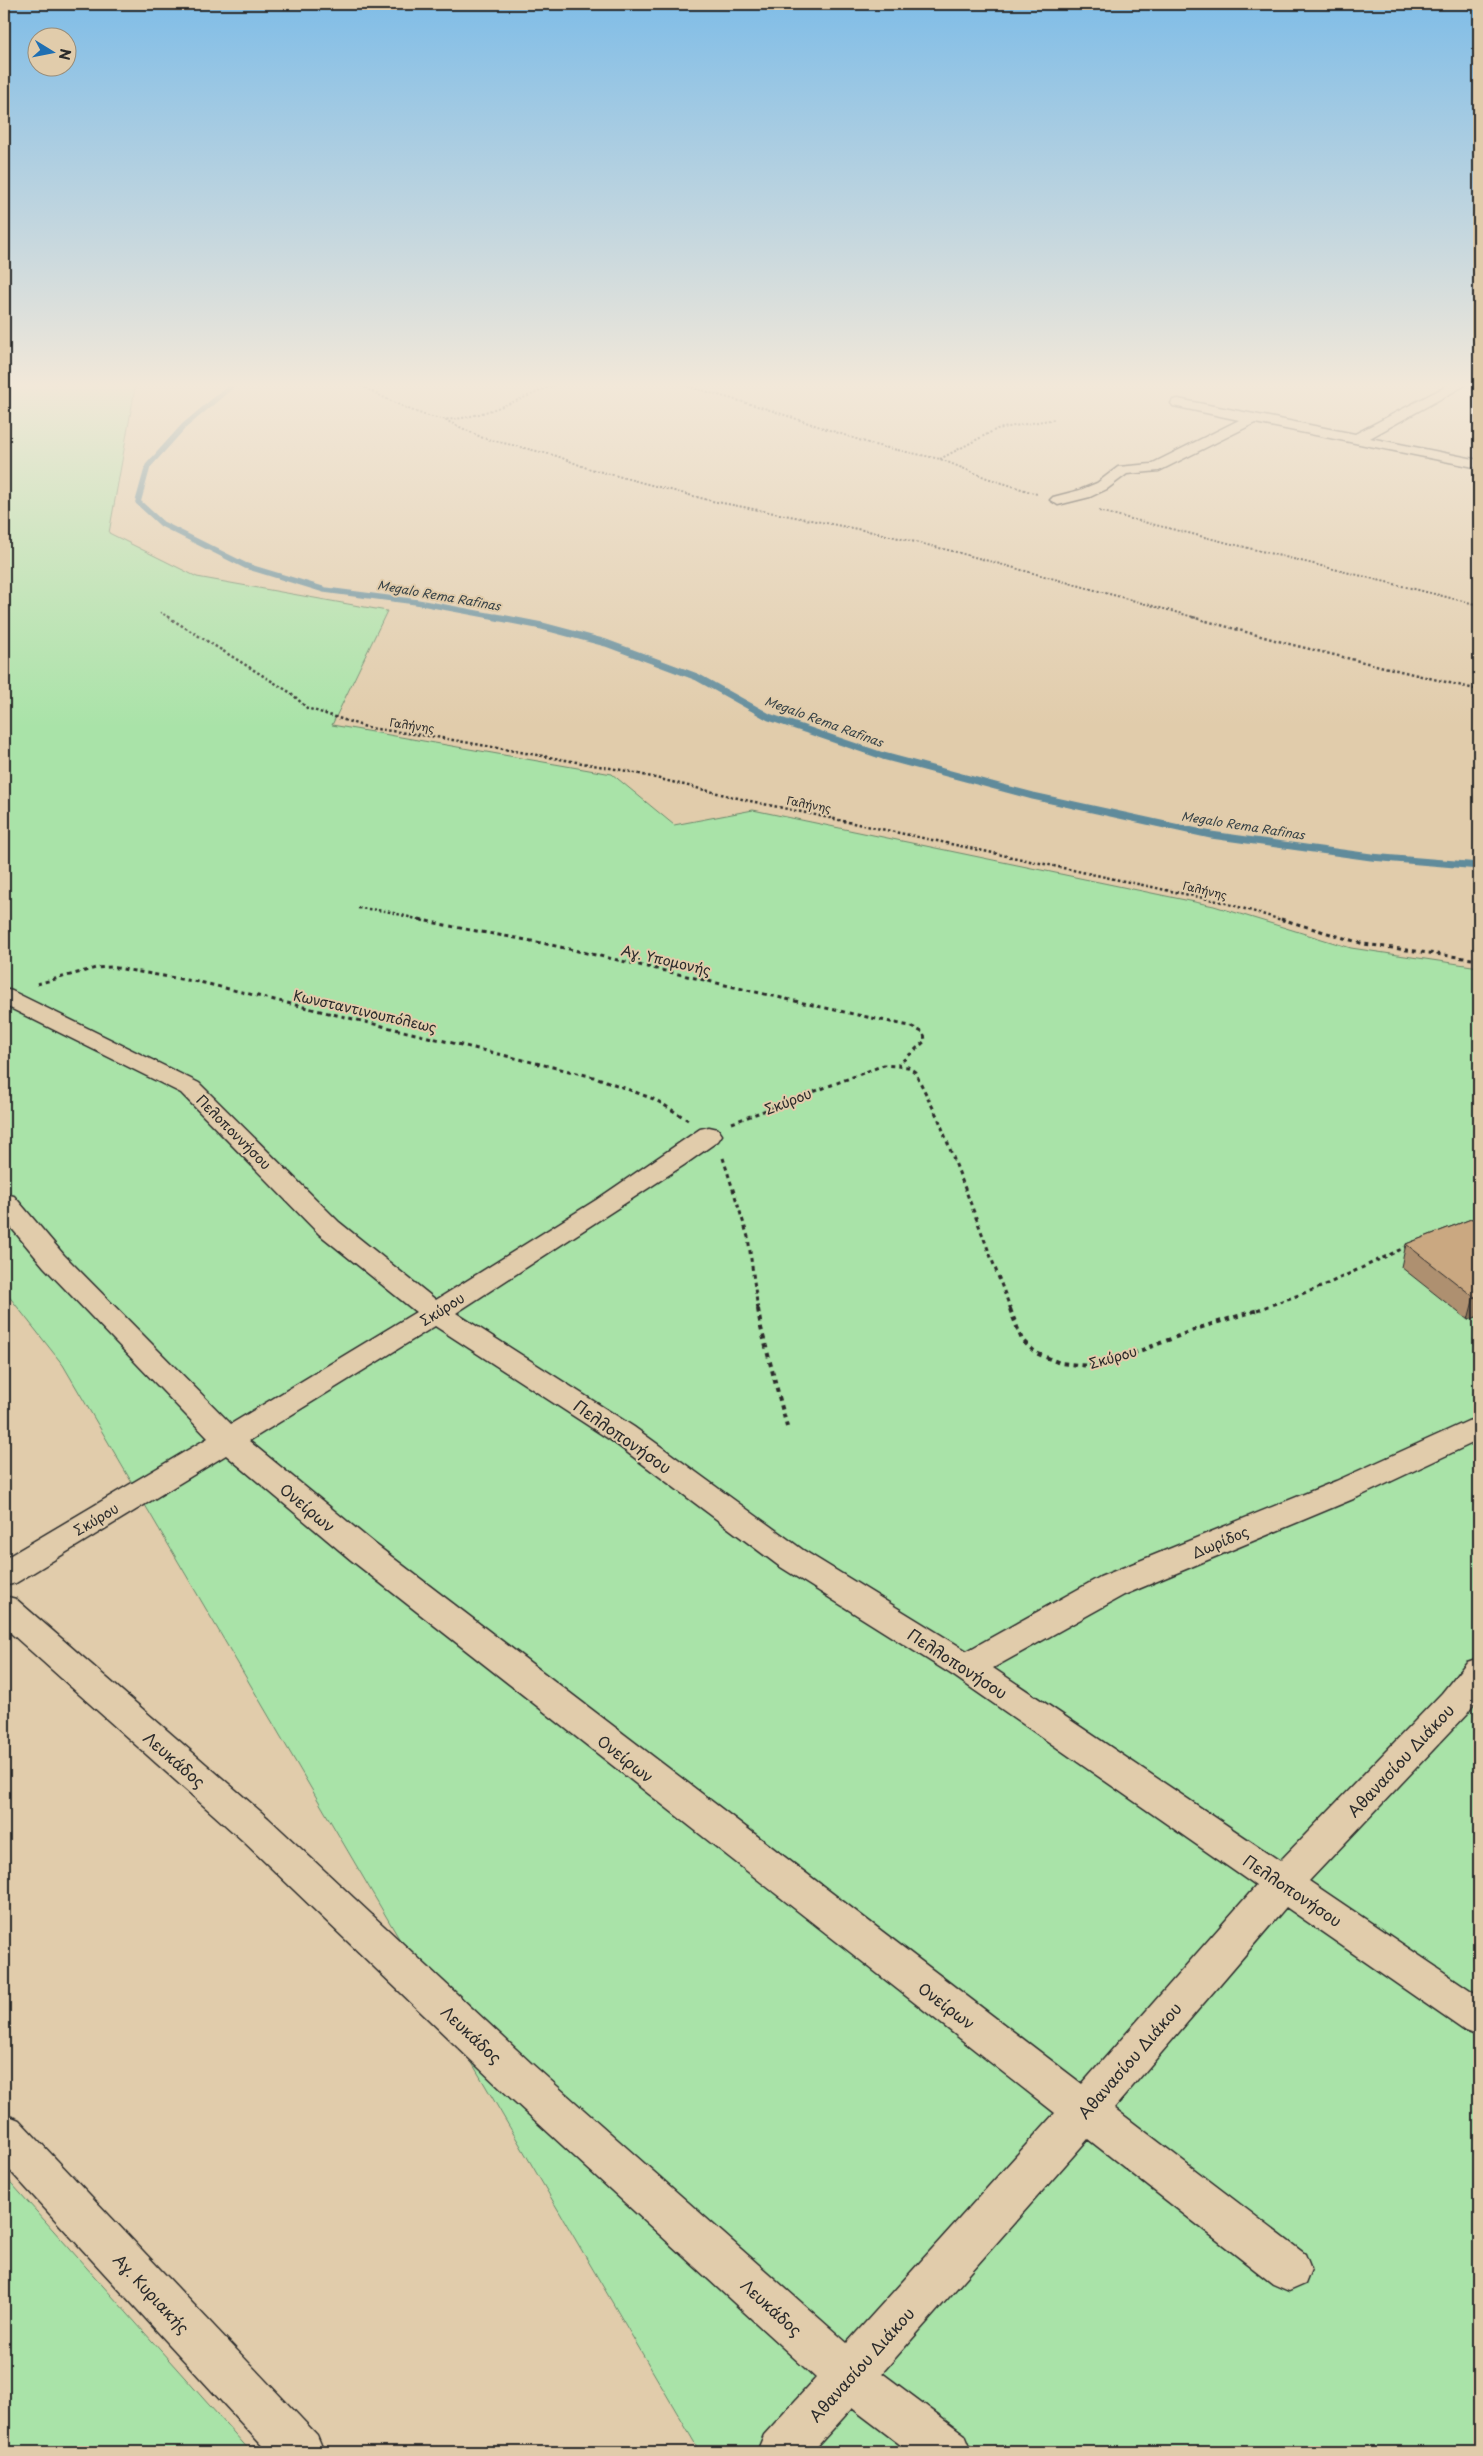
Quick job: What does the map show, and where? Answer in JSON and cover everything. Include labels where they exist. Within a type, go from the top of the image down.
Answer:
[{"type":"street","points":[[1058,500],[1069,498]]},
{"type":"street","name":"Πελοποννήσου","points":[[4,996],[190,1088],[226,1122],[329,1228],[435,1313]]},
{"type":"street","name":"Σκύρου","points":[[4,1574],[229,1441],[435,1313],[637,1186],[709,1135]]},
{"type":"street","name":"Ονείρων","points":[[4,1202],[54,1261],[229,1441],[371,1558],[679,1799],[1289,2269]]},
{"type":"street","name":"Πελλοπονήσου","points":[[435,1313],[623,1434],[792,1558],[966,1667],[1479,2018]]},
{"type":"street","name":"Δωρίδος","points":[[966,1667],[1112,1586],[1347,1489],[1479,1428]]},
{"type":"street","name":"Λευκάδος","points":[[4,1608],[255,1829],[516,2076],[850,2377],[948,2452]]},
{"type":"street","name":"Αθανασίου Διάκου","points":[[781,2452],[850,2377],[1085,2111],[1283,1883],[1455,1703],[1479,1671]]},
{"type":"street","name":"Αγ. Κυριακής","points":[[4,2134],[300,2452]]},
{"type":"path","points":[[699,498],[956,552],[1293,646],[1479,690]]},
{"type":"path","name":"Γαλήνης","points":[[160,612],[200,639],[291,693],[307,708],[369,728],[436,737],[627,772],[750,801],[1222,902],[1364,944],[1479,960]]},
{"type":"path","name":"Αγ. Υπομονής","points":[[358,908],[386,911],[449,926],[521,938],[734,986],[806,1005],[910,1026],[924,1033],[925,1040],[897,1065]]},
{"type":"path","name":"Κωνσταντινουπόλεως","points":[[32,985],[55,981],[96,968],[111,967],[204,983],[598,1078],[646,1094],[673,1108],[709,1135],[723,1156],[748,1237],[761,1328],[787,1427]]},
{"type":"path","name":"Σκύρου","points":[[709,1135],[736,1122],[874,1068],[884,1065],[908,1067],[915,1072],[939,1120],[1022,1340],[1032,1352],[1046,1360],[1066,1365],[1091,1366],[1124,1356],[1207,1325],[1291,1299],[1415,1243]]},
{"type":"green space","points":[[4,498],[115,498],[109,533],[197,577],[387,611],[332,725],[612,774],[674,825],[753,810],[1214,906],[1351,948],[1479,967],[1479,2452],[700,2452],[63,1365],[4,1290]]},
{"type":"green space","points":[[4,2175],[251,2452],[4,2452]]},
{"type":"building","points":[[1479,1216],[1479,1295],[1474,1297],[1406,1244]]},
{"type":"waterway","name":"Megalo Rema Rafinas","points":[[139,498],[138,502],[162,524],[246,566],[325,590],[417,602],[503,618]]},
{"type":"waterway","name":"Megalo Rema Rafinas","points":[[496,617],[542,626],[606,643],[697,677],[769,717],[883,756],[1033,796],[1211,835],[1371,857],[1479,866]]}]
